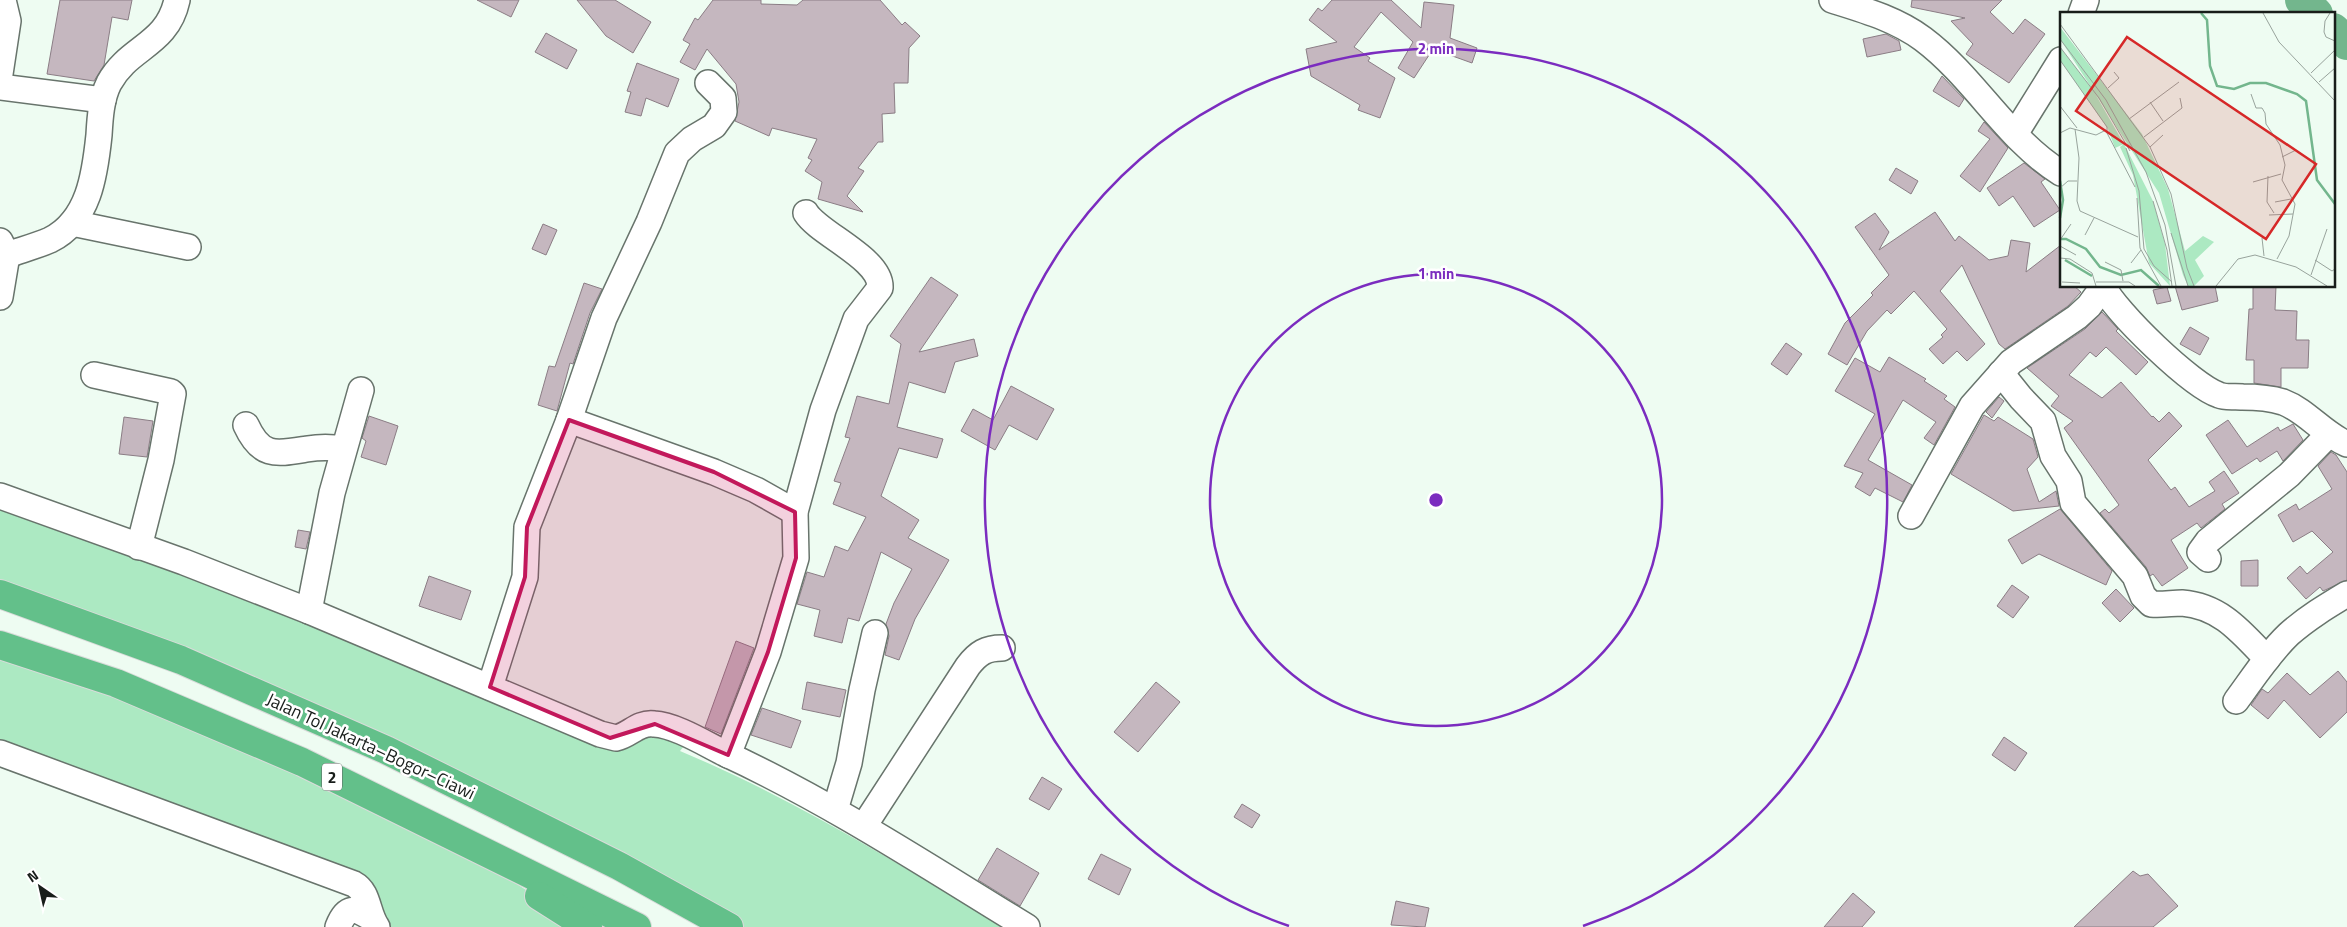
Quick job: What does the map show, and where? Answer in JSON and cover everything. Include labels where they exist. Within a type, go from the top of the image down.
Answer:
[{"type":"highway","name":"Jalan Tol Jakarta–Bogor–Ciawi","points":[[0,594],[181,660],[386,750],[620,866],[729,927]]},
{"type":"highway","name":"2","points":[[0,645],[116,683],[346,783],[637,927]]},
{"type":"highway","points":[[346,783],[474,856],[588,927]]},
{"type":"street","points":[[0,74],[8,21],[3,0]]},
{"type":"street","points":[[0,297],[3,248],[51,239],[72,223],[79,215],[90,187],[98,146],[103,100],[108,85],[123,64],[164,31],[173,15],[177,0]]},
{"type":"street","points":[[1832,0],[1900,24],[1924,40],[1943,56],[2044,162],[2060,172]]},
{"type":"street","points":[[2082,12],[2086,0]]},
{"type":"street","points":[[2016,134],[2060,62]]},
{"type":"street","points":[[490,687],[525,577],[527,527],[569,420],[604,318],[649,222],[672,162],[683,146],[714,126],[724,112],[723,98],[708,83]]},
{"type":"street","points":[[0,88],[103,100]]},
{"type":"street","points":[[728,754],[768,652],[796,558],[795,512],[820,420],[856,319],[876,294],[880,283],[869,266],[845,243],[814,223],[806,213]]},
{"type":"street","points":[[72,223],[188,247]]},
{"type":"street","points":[[1911,516],[1972,406],[2001,373],[2024,351],[2077,317],[2089,306],[2102,288]]},
{"type":"street","points":[[2104,288],[2121,312],[2144,335],[2205,388],[2221,396],[2258,397],[2284,402],[2338,439],[2289,475],[2208,540],[2200,552],[2208,560]]},
{"type":"street","points":[[2001,373],[2043,421],[2053,456],[2069,481],[2073,503],[2135,576],[2143,596],[2151,604],[2181,603],[2208,607],[2236,626],[2267,659]]},
{"type":"street","points":[[94,375],[172,393],[161,460],[139,547]]},
{"type":"street","points":[[309,611],[327,515],[343,449],[361,390]]},
{"type":"street","points":[[569,420],[714,472],[756,490],[795,512]]},
{"type":"street","points":[[246,425],[256,444],[275,453],[326,447],[343,449]]},
{"type":"street","points":[[0,496],[309,611],[610,738],[620,738],[641,725],[655,724],[691,737],[728,754],[864,826],[917,861],[1027,927]]},
{"type":"street","points":[[2236,701],[2267,659],[2300,625],[2347,594]]},
{"type":"street","points":[[835,810],[849,763],[863,683],[875,633]]},
{"type":"street","points":[[864,826],[968,666],[983,651],[992,648],[1002,648]]},
{"type":"street","points":[[0,753],[278,854],[354,884],[365,894],[374,923]]},
{"type":"street","points":[[338,927],[343,916],[352,910],[360,910],[374,923]]},
{"type":"highlighted area","points":[[569,420],[714,472],[795,512],[796,558],[768,652],[728,755],[655,724],[610,738],[490,687],[525,577],[527,527]]},
{"type":"green space","points":[[0,494],[629,732],[691,737],[680,751],[764,789],[845,833],[1003,927],[729,927],[619,866],[0,594]]},
{"type":"green space","points":[[0,646],[116,683],[474,856],[583,927],[377,927],[365,894],[0,753]]},
{"type":"building","points":[[60,0],[132,0],[128,20],[112,17],[104,65],[94,81],[47,74]]},
{"type":"building","points":[[477,0],[519,0],[511,17]]},
{"type":"building","points":[[577,0],[615,0],[651,22],[633,53],[606,36]]},
{"type":"building","points":[[713,0],[761,0],[761,4],[797,5],[803,0],[880,0],[902,25],[905,22],[920,36],[909,48],[908,83],[894,83],[895,113],[882,114],[883,142],[878,142],[858,168],[864,171],[847,196],[863,212],[818,199],[822,182],[805,171],[812,160],[808,158],[817,139],[772,128],[769,136],[735,121],[739,102],[736,84],[707,49],[695,70],[680,62],[690,44],[683,40],[695,18],[698,20]]},
{"type":"building","points":[[1332,0],[1391,0],[1421,28],[1424,2],[1454,5],[1450,38],[1477,48],[1472,63],[1433,49],[1414,78],[1398,68],[1413,42],[1381,12],[1354,47],[1370,58],[1368,61],[1395,78],[1380,118],[1358,110],[1360,105],[1311,76],[1306,49],[1337,42],[1309,20],[1318,8],[1322,11]]},
{"type":"building","points":[[1912,0],[2002,0],[1990,12],[2013,34],[2025,19],[2045,34],[2009,83],[1966,54],[1973,44],[1951,21],[1965,18],[1911,7]]},
{"type":"building","points":[[546,33],[577,50],[567,69],[535,52]]},
{"type":"building","points":[[1886,34],[1899,41],[1901,50],[1867,57],[1863,39]]},
{"type":"building","points":[[637,63],[679,79],[668,107],[646,98],[641,116],[625,112],[631,92],[627,91]]},
{"type":"building","points":[[1942,76],[1964,99],[1959,107],[1933,91]]},
{"type":"building","points":[[1984,122],[2008,148],[1980,192],[1960,176],[1990,139],[1978,131]]},
{"type":"building","points":[[2024,163],[2045,179],[2041,182],[2060,210],[2034,227],[2013,196],[1999,206],[1987,188]]},
{"type":"building","points":[[1896,168],[1918,181],[1911,194],[1889,180]]},
{"type":"building","points":[[1935,212],[1955,241],[1959,236],[1989,260],[2008,256],[2011,240],[2030,243],[2026,272],[2060,246],[2060,288],[2076,288],[2081,292],[2068,306],[2005,349],[1999,344],[1962,265],[1940,291],[1985,344],[1967,361],[1957,351],[1943,364],[1929,349],[1943,337],[1941,335],[1947,329],[1914,291],[1891,314],[1887,310],[1867,331],[1847,365],[1828,354],[1845,323],[1873,295],[1871,293],[1889,275],[1855,227],[1875,213],[1889,232],[1879,250]]},
{"type":"building","points":[[543,224],[557,230],[546,255],[532,249]]},
{"type":"building","points":[[931,277],[958,295],[919,352],[974,339],[978,356],[955,362],[945,393],[909,382],[897,427],[943,439],[937,458],[899,448],[881,496],[919,520],[908,538],[949,560],[915,619],[899,660],[885,655],[889,636],[886,624],[894,603],[912,569],[881,552],[859,621],[848,618],[842,643],[814,636],[820,610],[797,604],[807,572],[824,577],[835,546],[848,551],[866,517],[833,504],[841,483],[834,481],[850,438],[845,437],[857,396],[889,404],[901,344],[890,336]]},
{"type":"building","points":[[584,283],[602,289],[590,313],[573,364],[570,363],[557,411],[538,405],[549,366],[555,367]]},
{"type":"building","points":[[2167,288],[2171,301],[2157,304],[2153,290]]},
{"type":"building","points":[[2176,288],[2215,288],[2218,301],[2182,310]]},
{"type":"building","points":[[2253,288],[2276,288],[2275,310],[2297,311],[2296,340],[2309,340],[2308,368],[2281,368],[2281,387],[2254,383],[2254,360],[2246,360],[2249,309],[2253,309]]},
{"type":"building","points":[[2102,312],[2118,329],[2116,331],[2148,362],[2136,375],[2106,347],[2096,357],[2090,352],[2069,375],[2102,398],[2121,382],[2152,417],[2159,422],[2169,412],[2182,426],[2148,460],[2171,490],[2175,487],[2189,507],[2215,491],[2209,482],[2224,471],[2239,493],[2222,504],[2225,509],[2201,528],[2197,523],[2171,540],[2188,568],[2162,586],[2153,574],[2150,576],[2146,567],[2100,513],[2105,509],[2109,513],[2119,505],[2064,428],[2073,421],[2051,406],[2059,396],[2027,368],[2085,329]]},
{"type":"building","points":[[2190,327],[2209,338],[2200,355],[2180,344]]},
{"type":"building","points":[[1786,343],[1802,354],[1787,375],[1771,364]]},
{"type":"building","points":[[1889,357],[1926,379],[1924,381],[1947,396],[1944,399],[1955,407],[1934,445],[1924,438],[1936,422],[1903,400],[1868,460],[1912,485],[1903,502],[1875,488],[1870,496],[1855,487],[1863,473],[1844,466],[1875,414],[1835,391],[1855,358],[1880,372]]},
{"type":"building","points":[[1011,386],[1054,409],[1037,440],[1009,425],[995,450],[961,431],[973,409],[993,420]]},
{"type":"building","points":[[1999,397],[2004,401],[1992,418],[1986,412]]},
{"type":"building","points":[[1984,415],[1994,421],[1998,417],[2033,439],[2038,457],[2027,469],[2039,502],[2056,491],[2059,506],[2013,511],[1951,474]]},
{"type":"building","points":[[369,416],[398,426],[386,465],[361,457],[366,441],[362,438]]},
{"type":"building","points":[[124,417],[153,421],[147,457],[119,454]]},
{"type":"building","points":[[2228,420],[2247,447],[2278,427],[2280,431],[2293,424],[2303,440],[2283,461],[2277,451],[2260,462],[2257,458],[2232,474],[2206,435]]},
{"type":"building","points":[[2331,452],[2336,455],[2347,472],[2347,580],[2323,591],[2320,587],[2306,599],[2287,578],[2300,566],[2307,574],[2333,552],[2312,531],[2293,542],[2278,515],[2296,504],[2299,510],[2332,489],[2318,466]]},
{"type":"building","points":[[2060,509],[2112,571],[2106,585],[2039,554],[2022,564],[2008,540]]},
{"type":"building","points":[[298,530],[310,532],[306,549],[295,547]]},
{"type":"building","points":[[2258,560],[2258,586],[2241,586],[2241,561]]},
{"type":"building","points":[[429,576],[471,591],[461,620],[419,606]]},
{"type":"building","points":[[2012,585],[2029,597],[2013,618],[1997,606]]},
{"type":"building","points":[[2116,589],[2134,608],[2120,622],[2102,603]]},
{"type":"building","points":[[736,641],[754,648],[721,734],[705,727]]},
{"type":"building","points":[[2338,671],[2347,682],[2347,712],[2320,738],[2284,700],[2268,719],[2251,705],[2262,689],[2268,693],[2287,673],[2310,695]]},
{"type":"building","points":[[807,682],[846,690],[840,717],[802,709]]},
{"type":"building","points":[[1156,682],[1180,702],[1138,752],[1114,732]]},
{"type":"building","points":[[762,708],[801,721],[791,748],[751,735]]},
{"type":"building","points":[[2004,737],[2027,753],[2015,771],[1992,755]]},
{"type":"building","points":[[1042,777],[1062,789],[1049,810],[1029,799]]},
{"type":"building","points":[[1242,804],[1260,815],[1252,828],[1234,817]]},
{"type":"building","points":[[997,848],[1039,873],[1020,906],[978,880]]},
{"type":"building","points":[[1101,854],[1131,869],[1119,895],[1088,879]]},
{"type":"building","points":[[2133,871],[2140,876],[2148,874],[2178,906],[2153,927],[2074,927]]},
{"type":"building","points":[[1853,893],[1875,912],[1862,927],[1824,927]]},
{"type":"building","points":[[1396,901],[1429,908],[1425,927],[1391,925]]},
{"type":"waterway","points":[[2302,0],[2314,12]]},
{"type":"waterway","points":[[2334,31],[2347,43]]}]
